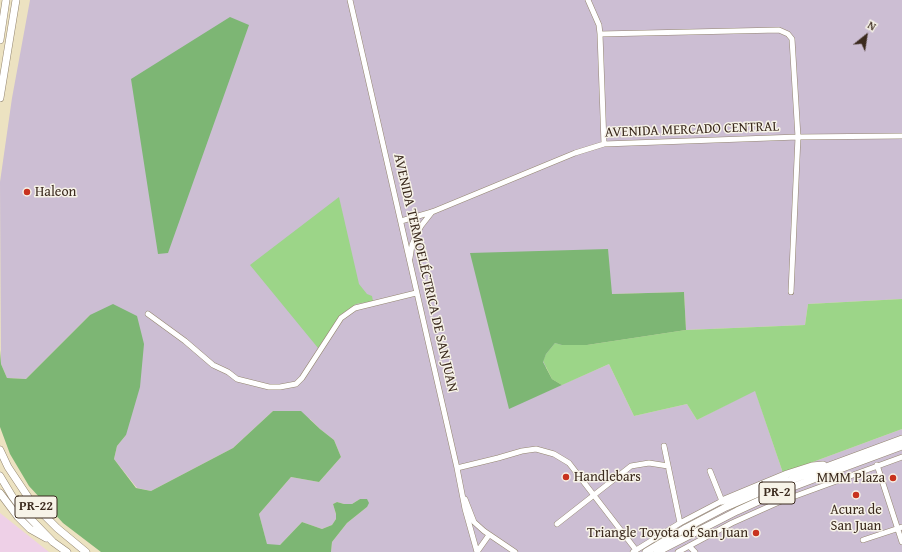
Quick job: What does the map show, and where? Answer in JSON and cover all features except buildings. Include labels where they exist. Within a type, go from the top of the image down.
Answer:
[{"type":"highway","points":[[0,40],[6,0]]},
{"type":"highway","points":[[0,98],[16,0]]},
{"type":"highway","name":"PR-2","points":[[646,552],[686,528],[772,487],[902,439]]},
{"type":"highway","name":"PR-2","points":[[660,551],[737,511],[774,494],[902,446]]},
{"type":"highway","name":"PR-22","points":[[0,450],[8,467],[32,503],[57,528],[86,552]]},
{"type":"highway","points":[[722,501],[800,470],[812,466],[831,464]]},
{"type":"highway","name":"PR-22","points":[[0,476],[12,496],[23,510],[53,542],[67,552]]},
{"type":"highway","points":[[0,493],[18,517],[30,529],[53,542]]},
{"type":"street","name":"AVENIDA TERMOELÉCTRICA DE SAN JUAN","points":[[350,0],[370,82],[465,509],[477,552]]},
{"type":"street","points":[[588,0],[600,34],[604,144]]},
{"type":"street","points":[[600,34],[779,30],[788,34],[792,39],[798,137],[791,292]]},
{"type":"street","name":"AVENIDA MERCADO CENTRAL","points":[[401,222],[432,212],[575,153],[604,144],[798,137],[902,136]]},
{"type":"street","points":[[410,263],[412,245],[416,235],[432,212]]},
{"type":"street","points":[[148,314],[180,337],[213,365],[228,372],[237,379],[269,387],[280,387],[296,384],[302,378],[340,318],[355,308],[416,293]]},
{"type":"street","points":[[664,446],[680,523]]},
{"type":"street","points":[[457,468],[522,451],[536,449],[547,451],[570,463],[635,551],[680,523],[722,501],[710,471]]},
{"type":"street","points":[[678,552],[732,523],[778,502],[902,456]]},
{"type":"street","points":[[557,524],[631,466],[650,464],[668,466]]},
{"type":"street","points":[[877,465],[900,528],[902,542]]},
{"type":"street","points":[[462,491],[474,522],[489,535],[515,552]]},
{"type":"street","points":[[863,540],[900,528]]},
{"type":"street","points":[[477,552],[489,535]]},
{"type":"street","points":[[689,546],[695,552]]},
{"type":"shaded area","points":[[30,0],[902,0],[902,299],[808,304],[805,325],[686,330],[684,292],[612,294],[509,408],[609,364],[634,416],[687,404],[697,420],[755,390],[783,473],[902,429],[902,552],[331,552],[332,542],[347,523],[367,507],[367,499],[360,499],[352,504],[337,502],[333,504],[336,519],[332,525],[322,529],[302,522],[280,545],[267,545],[259,514],[291,477],[319,482],[341,457],[334,440],[310,419],[273,411],[233,448],[151,491],[137,488],[114,459],[117,446],[126,435],[90,315],[26,379],[7,378],[1,364],[0,182],[12,98]]},
{"type":"shaded area","points":[[0,513],[49,552],[0,552]]},
{"type":"green space","points":[[230,17],[249,25],[168,253],[158,254],[131,79]]},
{"type":"green space","points":[[339,197],[359,284],[367,294],[372,296],[373,301],[356,304],[340,315],[318,348],[250,265]]},
{"type":"green space","points":[[608,249],[612,294],[684,292],[686,330],[587,345],[562,345],[555,343],[546,354],[543,362],[552,379],[562,385],[509,409],[470,253]]},
{"type":"green space","points":[[902,299],[902,429],[783,473],[755,391],[697,420],[687,404],[634,416],[609,364],[562,385],[552,379],[543,361],[546,354],[555,343],[562,345],[587,345],[686,330],[805,325],[808,304]]},
{"type":"green space","points":[[113,304],[137,316],[144,344],[140,387],[126,435],[117,446],[114,459],[136,488],[151,491],[233,448],[273,411],[301,411],[334,440],[341,457],[319,482],[291,477],[259,514],[267,544],[280,545],[302,522],[322,529],[332,525],[336,519],[333,504],[337,502],[352,504],[360,499],[367,499],[369,503],[367,507],[347,523],[332,542],[331,552],[101,552],[63,523],[29,486],[10,454],[0,427],[0,350],[1,364],[7,378],[26,379],[90,315]]},
{"type":"place","name":"Haleon","points":[[27,192]]},
{"type":"place","name":"Handlebars","points":[[566,477]]},
{"type":"place","name":"MMM Plaza","points":[[893,478]]},
{"type":"place","name":"Acura de San Juan","points":[[856,495]]},
{"type":"place","name":"Triangle Toyota of San Juan","points":[[756,533]]}]
